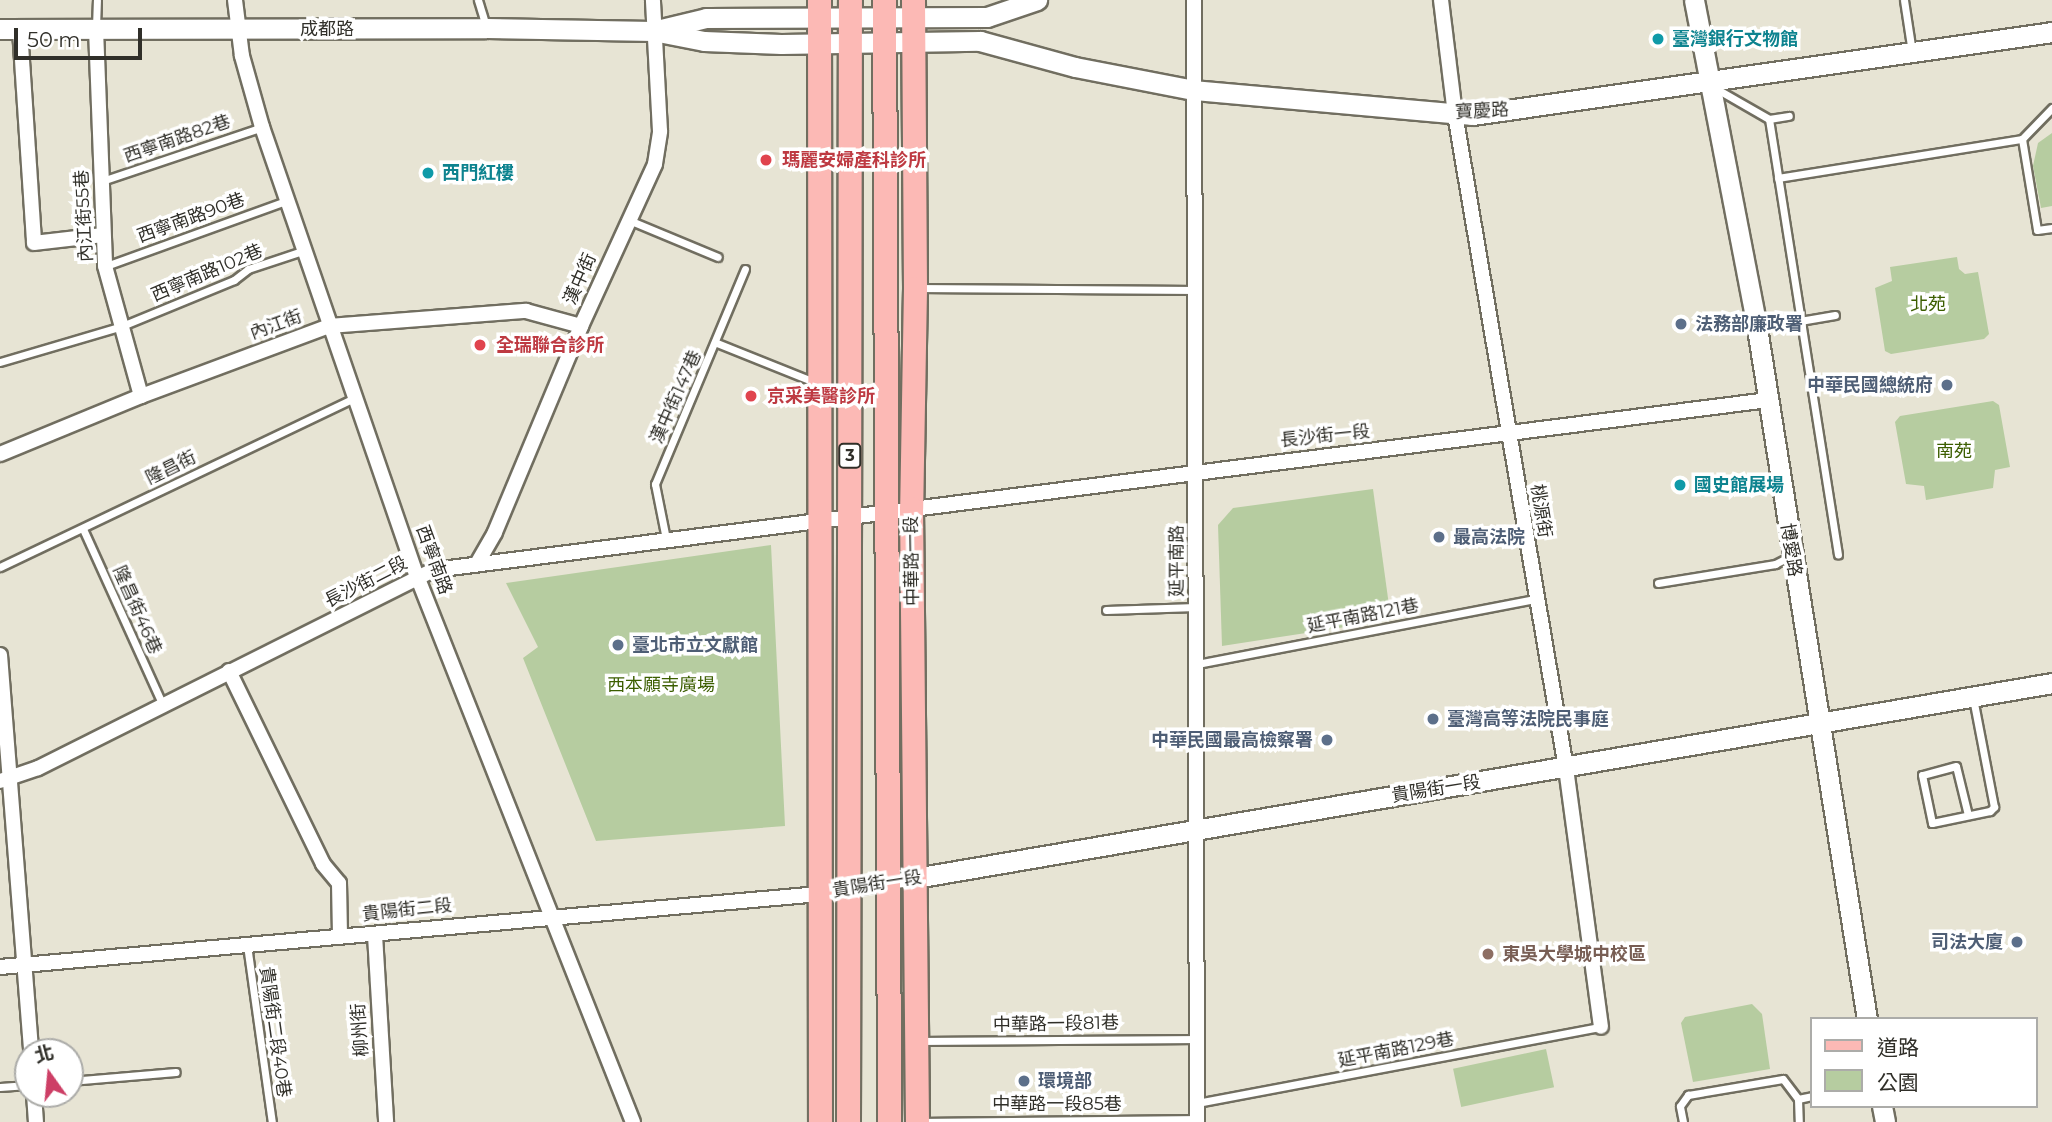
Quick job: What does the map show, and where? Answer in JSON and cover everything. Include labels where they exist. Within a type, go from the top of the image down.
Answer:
[{"type":"main road","name":"中華路一段","points":[[884,7],[889,1122]]},
{"type":"main road","name":"中華路一段","points":[[913,7],[915,288],[911,508],[917,1122]]},
{"type":"main road","name":"3","points":[[819,8],[822,519],[820,1122]]},
{"type":"main road","name":"3","points":[[848,1122],[850,8]]},
{"type":"street","name":"西寧南路","points":[[235,0],[242,56],[262,127],[416,576],[633,1122]]},
{"type":"street","name":"漢中街","points":[[478,562],[495,532],[581,326],[655,164],[660,131],[653,0]]},
{"type":"street","name":"成都路","points":[[653,31],[706,18],[819,8],[913,7],[987,16],[1037,0]]},
{"type":"street","name":"延平南路","points":[[1194,0],[1197,607],[1194,828],[1197,1121]]},
{"type":"street","name":"桃源街","points":[[1441,0],[1455,114],[1535,598],[1566,768],[1601,1027]]},
{"type":"street","name":"博愛路","points":[[1694,0],[1757,328],[1867,1017]]},
{"type":"street","name":"成都路","points":[[0,29],[486,27],[653,31],[704,41],[914,44]]},
{"type":"street","name":"內江街55巷","points":[[96,29],[105,266],[141,396]]},
{"type":"street","points":[[20,30],[34,243],[103,235]]},
{"type":"street","name":"寶慶路","points":[[914,44],[980,41],[1075,67],[1193,90],[1455,114],[1710,83],[2052,32]]},
{"type":"street","name":"內江街","points":[[0,454],[141,396],[329,326],[526,311],[581,326]]},
{"type":"street","name":"長沙街一段","points":[[850,515],[1196,470],[1510,435],[1768,400]]},
{"type":"street","name":"長沙街二段","points":[[5,780],[163,705],[416,576],[478,562],[509,564],[666,539],[850,515]]},
{"type":"street","points":[[0,655],[5,780],[30,1038]]},
{"type":"street","points":[[229,671],[323,864],[339,883],[340,936]]},
{"type":"street","name":"貴陽街一段","points":[[819,894],[2052,683]]},
{"type":"street","name":"貴陽街二段","points":[[0,967],[375,935],[432,926],[819,894]]},
{"type":"street","name":"柳州街","points":[[375,935],[386,1122]]},
{"type":"lane","points":[[96,29],[97,0]]},
{"type":"lane","points":[[478,0],[486,27]]},
{"type":"lane","points":[[1904,0],[1912,52]]},
{"type":"lane","points":[[1710,83],[1725,97],[1769,119],[1789,116]]},
{"type":"lane","points":[[1778,178],[2022,139],[2052,108]]},
{"type":"lane","points":[[1769,119],[1838,555]]},
{"type":"lane","name":"西寧南路82巷","points":[[101,182],[262,127]]},
{"type":"lane","points":[[2022,139],[2038,230],[2052,228]]},
{"type":"lane","name":"西寧南路90巷","points":[[105,266],[288,200]]},
{"type":"lane","points":[[628,220],[718,257]]},
{"type":"lane","name":"西寧南路102巷","points":[[0,362],[122,326],[234,280],[248,269],[305,250]]},
{"type":"lane","name":"漢中街147巷","points":[[666,539],[655,484],[717,343],[746,269]]},
{"type":"lane","points":[[915,288],[1194,290]]},
{"type":"lane","points":[[1757,328],[1835,315]]},
{"type":"lane","points":[[717,343],[821,384]]},
{"type":"lane","name":"隆昌街","points":[[0,567],[356,397]]},
{"type":"lane","name":"隆昌街46巷","points":[[83,528],[163,705]]},
{"type":"lane","points":[[1658,583],[1775,564],[1792,556]]},
{"type":"lane","name":"延平南路121巷","points":[[1197,664],[1535,598]]},
{"type":"lane","points":[[1106,610],[1197,607]]},
{"type":"lane","points":[[1968,815],[1956,766],[1923,771],[1931,823],[1990,811],[1994,803],[1973,696]]},
{"type":"lane","name":"貴陽街二段40巷","points":[[247,945],[272,1122]]},
{"type":"lane","name":"延平南路129巷","points":[[1197,1103],[1601,1027]]},
{"type":"lane","name":"中華路一段81巷","points":[[916,1041],[1196,1039]]},
{"type":"lane","points":[[84,1080],[176,1072]]},
{"type":"lane","points":[[1683,1122],[1680,1106],[1688,1095],[1783,1079],[1798,1099],[1799,1122]]},
{"type":"lane","points":[[1798,1099],[1811,1096]]},
{"type":"lane","name":"中華路一段85巷","points":[[917,1122],[1197,1121]]},
{"type":"green space","points":[[2052,133],[2052,206],[2041,208],[2033,166],[2038,143]]},
{"type":"green space","name":"北苑","points":[[1957,257],[1959,269],[1965,274],[1978,272],[1989,334],[1984,339],[1891,354],[1885,351],[1875,288],[1892,281],[1890,267]]},
{"type":"green space","name":"南苑","points":[[1993,401],[1999,405],[2010,467],[1995,470],[1993,488],[1926,500],[1924,486],[1906,484],[1895,422],[1900,416]]},
{"type":"green space","points":[[1373,489],[1391,620],[1222,646],[1218,525],[1233,508]]},
{"type":"green space","name":"西本願寺廣場","points":[[771,545],[785,826],[596,841],[523,658],[538,647],[506,583]]},
{"type":"green space","points":[[1752,1004],[1762,1014],[1770,1069],[1693,1082],[1681,1023],[1685,1017]]},
{"type":"green space","points":[[1546,1049],[1554,1087],[1461,1107],[1453,1069]]},
{"type":"place","name":"臺灣銀行文物館","points":[[1658,39]]},
{"type":"place","name":"瑪麗安婦產科診所","points":[[766,160]]},
{"type":"place","name":"西門紅樓","points":[[428,173]]},
{"type":"place","name":"法務部廉政署","points":[[1681,324]]},
{"type":"place","name":"全瑞聯合診所","points":[[480,345]]},
{"type":"place","name":"中華民國總統府","points":[[1947,385]]},
{"type":"place","name":"京采美醫診所","points":[[751,396]]},
{"type":"place","name":"國史館展場","points":[[1680,485]]},
{"type":"place","name":"最高法院","points":[[1439,537]]},
{"type":"place","name":"臺北市立文獻館","points":[[618,645]]},
{"type":"place","name":"臺灣高等法院民事庭","points":[[1433,719]]},
{"type":"place","name":"中華民國最高檢察署","points":[[1327,740]]},
{"type":"place","name":"司法大廈","points":[[2017,942]]},
{"type":"place","name":"東吳大學城中校區","points":[[1488,954]]},
{"type":"place","name":"環境部","points":[[1024,1081]]}]
